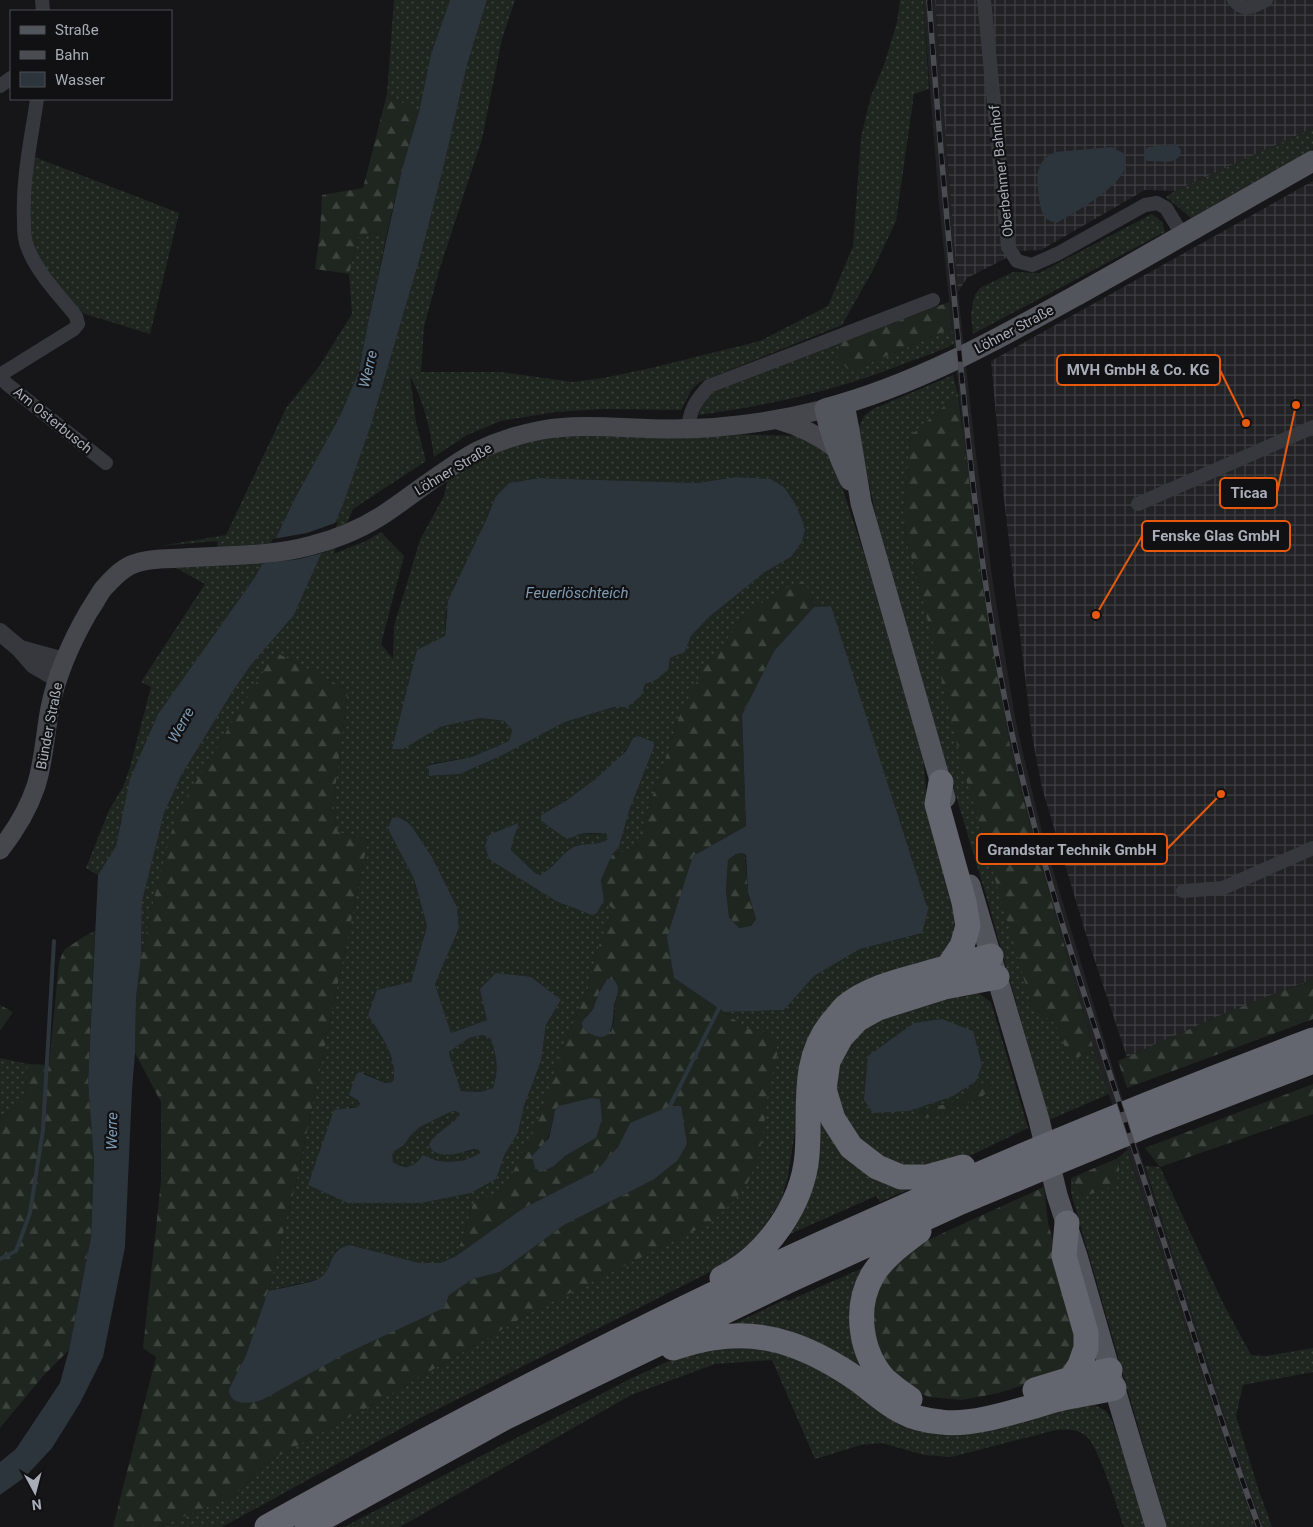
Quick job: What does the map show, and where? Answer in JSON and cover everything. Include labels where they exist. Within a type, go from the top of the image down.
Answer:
[{"type":"highway","points":[[941,782],[937,804],[964,902],[968,926],[962,946],[948,967]]},
{"type":"highway","points":[[645,1328],[671,1304],[732,1273],[760,1250],[777,1231],[801,1189],[805,1172],[809,1085],[814,1053],[824,1031],[845,1008],[867,993],[888,984],[948,967],[994,967]]},
{"type":"highway","points":[[994,967],[944,987],[878,1008],[858,1019],[841,1037],[828,1061],[824,1089],[833,1119],[851,1147],[877,1167],[901,1177],[927,1177],[969,1165],[1035,1161]]},
{"type":"highway","points":[[307,1527],[504,1418],[790,1280],[961,1202],[1035,1161],[1149,1114],[1313,1040]]},
{"type":"highway","points":[[1149,1114],[1313,1061]]},
{"type":"highway","points":[[268,1527],[415,1446],[645,1328],[823,1243],[1005,1162]]},
{"type":"highway","points":[[961,1202],[919,1231],[884,1261],[872,1276],[865,1292],[862,1308],[862,1330],[872,1360],[885,1379],[896,1390],[911,1400],[931,1408],[953,1410],[999,1402],[1071,1379],[1112,1379]]},
{"type":"highway","points":[[1067,1223],[1064,1256],[1086,1333],[1086,1348],[1080,1365],[1071,1379]]},
{"type":"highway","points":[[622,1361],[714,1338],[751,1336],[780,1340],[806,1350],[838,1366],[901,1411],[942,1423],[964,1423],[986,1419],[1061,1399],[1112,1379]]},
{"type":"main road","name":"Löhner Straße","points":[[289,550],[336,538],[366,525],[445,471],[478,451],[510,438],[545,430],[582,427],[688,429],[730,426],[777,419],[834,406],[907,382],[975,350],[1045,313],[1313,162]]},
{"type":"main road","points":[[834,406],[828,427],[860,503]]},
{"type":"main road","points":[[834,406],[849,430],[860,503],[1039,1120],[1058,1196],[1156,1527]]},
{"type":"main road","points":[[777,419],[802,427],[836,449]]},
{"type":"main road","name":"Bünder Straße","points":[[0,850],[30,804],[37,784],[42,766],[51,705],[61,670],[80,627],[102,590],[118,573],[129,566],[154,560],[289,550]]},
{"type":"street","name":"Oberbehmer Bahnhof","points":[[984,0],[1008,247],[1017,261],[1032,265],[1057,254],[1145,205],[1157,203],[1166,208],[1184,236]]},
{"type":"street","points":[[1234,0],[1241,7],[1248,8],[1266,0]]},
{"type":"street","name":"Am Osterbusch","points":[[36,100],[24,177],[25,237],[28,250],[40,270],[76,316],[78,324],[74,329],[0,375],[7,384],[106,463]]},
{"type":"street","points":[[688,429],[689,417],[696,400],[708,386],[933,300]]},
{"type":"street","points":[[1138,504],[1313,427]]},
{"type":"street","points":[[0,632],[20,649],[34,666],[61,670]]},
{"type":"street","points":[[1183,891],[1223,888],[1313,848]]},
{"type":"shaded area","points":[[923,0],[935,0],[958,292],[975,447],[993,583],[1015,717],[1044,840],[1118,1085],[1210,1371],[1264,1527],[1255,1527],[1240,1486],[1094,1050],[1012,758],[982,584],[967,471],[939,204]]},
{"type":"shaded area","points":[[935,0],[1313,0],[1313,128],[1175,191],[1145,190],[1041,250],[1020,251],[967,278],[958,292]]},
{"type":"shaded area","points":[[1313,181],[1313,979],[1228,1012],[1127,1057],[1085,931],[1042,788],[1032,736],[1003,491],[991,361]]},
{"type":"green space","points":[[394,0],[450,0],[431,54],[419,112],[387,94]]},
{"type":"green space","points":[[487,0],[515,0],[502,39],[482,139],[439,271],[424,327],[421,372],[500,372],[573,382],[603,378],[760,341],[828,306],[853,246],[861,137],[871,96],[884,65],[897,22],[900,0],[923,0],[929,89],[914,94],[896,221],[873,270],[842,325],[700,382],[692,389],[681,410],[603,409],[555,412],[501,421],[467,435],[434,457],[426,415],[410,376],[416,422],[426,461],[353,509],[333,554],[366,541],[381,532],[404,556],[381,644],[393,659],[394,626],[420,540],[444,496],[448,478],[488,454],[529,440],[564,436],[720,434],[799,436],[828,455],[842,487],[865,557],[923,758],[927,799],[944,855],[958,939],[942,959],[858,988],[796,1125],[788,1176],[781,1201],[756,1238],[720,1267],[420,1418],[222,1527],[159,1527],[234,1496],[267,1462],[363,1410],[532,1312],[757,1162],[768,1092],[778,1051],[767,1033],[746,1028],[724,1012],[784,1010],[814,976],[860,949],[922,933],[831,606],[814,607],[811,592],[680,715],[635,849],[612,855],[619,847],[629,811],[654,747],[633,738],[616,762],[605,772],[567,800],[541,815],[541,822],[571,838],[580,834],[606,833],[608,839],[599,843],[574,847],[540,875],[535,873],[511,850],[512,840],[517,830],[485,846],[597,913],[604,901],[613,909],[597,951],[588,989],[565,1041],[542,1113],[505,1189],[473,1204],[456,1256],[441,1263],[420,1263],[350,1245],[336,1251],[325,1273],[319,1279],[268,1291],[297,1179],[368,840],[338,832],[333,804],[348,690],[275,652],[158,881],[141,957],[142,902],[164,813],[182,774],[251,665],[294,615],[343,505],[370,428],[421,254],[467,65]],"holes":[[[736,477],[771,479],[784,487],[795,503],[805,530],[802,542],[791,557],[765,572],[708,618],[691,636],[685,652],[670,658],[654,681],[645,684],[627,707],[614,707],[565,722],[503,755],[460,774],[429,776],[429,764],[472,757],[509,741],[512,730],[504,721],[480,718],[440,727],[446,612],[496,496],[509,483],[539,478],[697,483]],[[413,828],[432,857],[457,907],[459,928],[435,984],[451,1033],[487,1020],[561,1000],[546,1025],[541,1061],[524,1106],[518,1133],[505,1154],[496,1179],[471,1193],[422,1203],[349,1107],[358,1107],[360,1104],[358,1100],[364,1073],[385,1083],[393,1082],[394,1073],[391,1055],[368,1015],[411,982],[427,926],[414,879],[389,831]]]},
{"type":"green space","points":[[387,94],[419,112],[402,169],[387,233],[359,234],[349,274],[315,269],[322,195],[363,188]]},
{"type":"green space","points":[[1313,128],[1313,149],[1191,218],[1166,197],[1175,191]]},
{"type":"green space","points":[[32,156],[179,213],[150,334],[85,314],[60,291],[42,267],[27,231]]},
{"type":"green space","points":[[1152,214],[1162,222],[1165,232],[973,334],[971,315],[975,295],[980,288],[1013,272],[1039,273]]},
{"type":"green space","points":[[387,233],[359,371],[340,416],[255,577],[158,714],[121,821],[116,846],[98,875],[86,868],[109,810],[123,787],[130,767],[151,687],[141,682],[205,584],[176,568],[219,565],[217,541],[160,546],[226,535],[286,408],[318,368],[352,314],[349,274],[359,234]]},
{"type":"green space","points":[[949,302],[952,328],[856,369],[846,367],[837,359],[840,342]]},
{"type":"green space","points":[[952,328],[954,344],[859,380],[780,401],[699,415],[704,397],[721,386],[840,342],[838,359],[856,369]]},
{"type":"green space","points":[[953,375],[958,394],[910,436],[903,514],[906,540],[1032,1007],[1056,1024],[1065,1048],[1077,1058],[1094,1050],[1109,1094],[1049,1120],[988,902],[886,564],[859,427],[864,416],[873,409]]},
{"type":"green space","points":[[958,394],[982,584],[1012,758],[1094,1050],[1077,1058],[1065,1048],[1056,1024],[1032,1007],[962,765],[917,576],[906,540],[903,514],[910,436]]},
{"type":"green space","points":[[802,581],[811,592],[814,607],[774,651],[742,715],[746,826],[693,856],[674,978],[746,1028],[767,1033],[773,1037],[778,1051],[767,1099],[763,1135],[757,1162],[747,1184],[733,1202],[712,1222],[532,1312],[363,1410],[267,1462],[234,1496],[159,1527],[113,1527],[156,1357],[143,1348],[161,1181],[161,1102],[135,1053],[136,998],[141,957],[158,881],[177,813],[275,652],[348,690],[333,804],[338,832],[368,840],[297,1179],[268,1291],[246,1355],[229,1389],[264,1399],[473,1279],[500,1272],[564,1225],[653,1180],[630,1123],[618,1147],[596,1171],[522,1209],[456,1256],[473,1204],[505,1189],[541,1113],[565,1041],[588,989],[597,951],[613,909],[604,901],[601,880],[612,855],[635,849],[680,715],[701,673],[745,615],[779,591]],"holes":[[[607,979],[617,997],[611,1032],[586,1016],[593,1009]],[[591,1098],[596,1138],[565,1156],[554,1166],[543,1145],[549,1135],[558,1106]]]},
{"type":"green space","points":[[742,853],[745,855],[748,892],[756,919],[751,926],[739,928],[729,917],[726,890],[728,860],[736,854]]},
{"type":"green space","points":[[95,931],[88,1082],[94,1162],[91,1237],[69,1350],[43,1376],[0,1428],[0,1119],[25,1100],[28,1064],[49,1065],[59,962],[64,950]]},
{"type":"green space","points":[[1313,979],[1313,1019],[1127,1088],[1118,1061],[1228,1012]]},
{"type":"green space","points":[[977,992],[991,1002],[1028,1128],[951,1165],[918,1171],[884,1164],[852,1142],[832,1076],[861,1028],[889,1011]],"holes":[[[986,1081],[980,1099],[926,1118],[917,1114],[923,1110],[957,1101]]]},
{"type":"green space","points":[[0,1005],[13,1012],[0,1031]]},
{"type":"green space","points":[[483,1035],[491,1039],[496,1059],[497,1069],[493,1088],[480,1092],[461,1091],[449,1052],[469,1038]]},
{"type":"green space","points":[[0,1058],[28,1064],[25,1100],[0,1119]]},
{"type":"green space","points":[[986,1081],[993,1085],[980,1099],[926,1118],[919,1117],[917,1114],[923,1110],[957,1101]]},
{"type":"green space","points":[[1313,1084],[1313,1114],[1160,1167],[1145,1148]]},
{"type":"green space","points":[[457,1111],[460,1114],[457,1119],[435,1137],[429,1146],[433,1151],[460,1153],[479,1149],[480,1153],[458,1162],[428,1159],[411,1166],[394,1163],[392,1153],[404,1145],[420,1127],[450,1112]]},
{"type":"green space","points":[[822,1114],[910,1189],[880,1202],[876,1196],[781,1238]]},
{"type":"green space","points":[[1127,1150],[1206,1388],[1255,1527],[1167,1527],[1071,1193],[1071,1178],[1082,1196],[1120,1168],[1118,1158]]},
{"type":"green space","points":[[1118,1158],[1119,1168],[1116,1181],[1106,1189],[1082,1196],[1071,1178]]},
{"type":"green space","points":[[1145,1166],[1160,1167],[1222,1301],[1251,1355],[1266,1356],[1313,1348],[1313,1372],[1243,1385],[1236,1416],[1272,1527],[1264,1527],[1248,1482]]},
{"type":"green space","points":[[1044,1187],[1048,1223],[1076,1320],[1079,1338],[1064,1372],[999,1393],[962,1400],[929,1397],[903,1386],[870,1338],[870,1303],[881,1275],[908,1249]]},
{"type":"green space","points":[[874,1263],[871,1372],[721,1330],[786,1299],[788,1301]]},
{"type":"green space","points":[[726,1345],[764,1346],[806,1357],[908,1423],[1093,1404],[1106,1411],[1112,1421],[1148,1527],[1124,1527],[1096,1451],[1086,1436],[1076,1431],[1056,1430],[951,1457],[924,1455],[882,1443],[861,1445],[815,1459],[772,1360],[715,1364],[631,1395],[400,1527],[344,1527],[630,1379],[686,1353]]},
{"type":"water","name":"Werre","points":[[450,0],[487,0],[467,65],[421,254],[370,428],[343,505],[294,615],[251,665],[233,691],[182,774],[164,813],[142,902],[141,957],[136,998],[125,1247],[103,1357],[80,1403],[52,1448],[25,1477],[0,1495],[0,1462],[16,1449],[60,1383],[69,1350],[91,1237],[94,1162],[88,1082],[98,875],[116,846],[130,779],[158,714],[255,577],[340,416],[359,371],[402,169],[419,112],[431,54]]},
{"type":"water","points":[[1176,144],[1181,150],[1180,155],[1174,161],[1144,160],[1144,151],[1148,147]]},
{"type":"water","points":[[1112,147],[1125,154],[1126,160],[1124,170],[1114,184],[1094,200],[1056,223],[1045,218],[1039,201],[1037,178],[1039,168],[1045,158],[1055,152]]},
{"type":"water","name":"Feuerlöschteich","points":[[736,477],[771,479],[784,487],[795,503],[802,520],[805,530],[802,542],[791,557],[765,572],[708,618],[691,636],[685,652],[670,658],[668,670],[654,681],[645,684],[641,696],[627,707],[614,707],[565,722],[503,755],[460,774],[429,776],[429,765],[472,757],[509,741],[512,730],[504,721],[480,718],[440,727],[403,749],[392,749],[417,650],[445,636],[448,601],[496,496],[509,483],[539,478],[697,483]]},
{"type":"water","points":[[831,606],[928,910],[922,933],[860,949],[814,976],[784,1010],[724,1012],[674,978],[667,937],[693,856],[746,826],[742,715],[774,651],[814,607]],"holes":[[[742,853],[746,855],[748,892],[756,919],[751,926],[739,928],[729,917],[726,890],[728,860],[736,854]]]},
{"type":"water","points":[[638,736],[651,741],[654,747],[629,811],[619,847],[612,855],[601,880],[604,901],[597,913],[592,915],[556,901],[489,859],[485,846],[489,835],[518,823],[511,850],[535,873],[540,875],[570,849],[579,845],[599,843],[608,839],[606,833],[580,834],[571,838],[564,837],[541,821],[541,815],[567,800],[597,778],[626,751],[633,738]]},
{"type":"water","points":[[398,817],[413,828],[432,857],[457,907],[459,928],[435,984],[451,1033],[487,1020],[480,989],[496,973],[531,977],[561,1000],[546,1025],[541,1061],[524,1106],[518,1133],[505,1154],[496,1179],[471,1193],[422,1203],[348,1203],[308,1185],[334,1110],[358,1107],[360,1104],[358,1100],[349,1095],[356,1075],[359,1072],[385,1083],[393,1082],[394,1073],[391,1055],[368,1015],[377,990],[411,982],[427,926],[414,879],[389,831],[392,818]],"holes":[[[483,1035],[491,1039],[496,1058],[497,1069],[493,1088],[480,1092],[461,1091],[449,1052],[469,1038]],[[456,1111],[460,1114],[457,1118],[434,1138],[429,1146],[433,1151],[444,1155],[474,1149],[479,1150],[480,1153],[473,1157],[452,1162],[445,1162],[423,1155],[417,1162],[406,1167],[393,1162],[392,1153],[404,1145],[420,1127],[450,1112]]]},
{"type":"water","points":[[607,979],[615,981],[618,991],[610,1030],[604,1037],[598,1037],[586,1031],[582,1022],[593,1009]]},
{"type":"water","points":[[942,1019],[973,1031],[982,1065],[976,1081],[953,1096],[909,1111],[873,1113],[864,1100],[868,1056],[914,1023]]},
{"type":"water","points":[[591,1098],[600,1099],[602,1119],[596,1138],[565,1156],[554,1166],[543,1171],[535,1169],[532,1156],[549,1138],[555,1111],[558,1106]]},
{"type":"water","points":[[670,1106],[681,1106],[687,1144],[678,1160],[653,1180],[564,1225],[500,1272],[473,1279],[449,1295],[444,1308],[347,1353],[264,1399],[242,1403],[233,1399],[230,1395],[229,1389],[246,1355],[268,1291],[317,1280],[325,1273],[334,1254],[343,1247],[350,1245],[420,1263],[441,1263],[456,1256],[522,1209],[596,1171],[618,1147],[630,1123]]},
{"type":"pier","points":[[338,522],[326,552],[299,559],[259,564],[273,539],[307,533]]},
{"type":"waterway","points":[[0,1259],[16,1251],[30,1213],[43,1130],[54,941]]},
{"type":"waterway","points":[[670,1106],[719,1008]]},
{"type":"railway","points":[[929,0],[948,231],[979,538],[1006,705],[1045,866],[1077,972],[1208,1379],[1259,1527]]},
{"type":"place","name":"Ticaa","points":[[1296,405]]},
{"type":"place","name":"MVH GmbH & Co. KG","points":[[1246,423]]},
{"type":"place","name":"Fenske Glas GmbH","points":[[1096,615]]},
{"type":"place","name":"Grandstar Technik GmbH","points":[[1221,794]]}]
